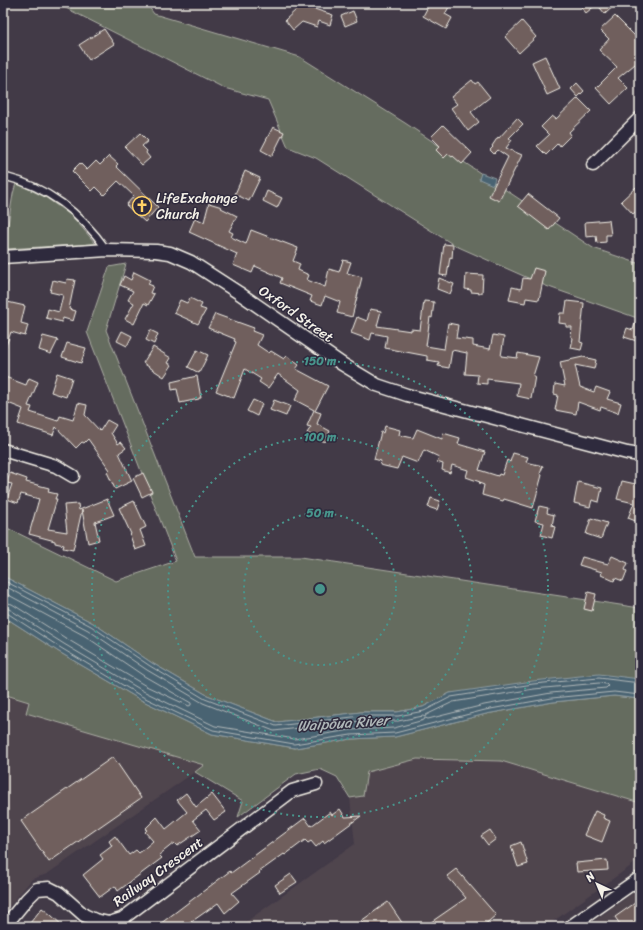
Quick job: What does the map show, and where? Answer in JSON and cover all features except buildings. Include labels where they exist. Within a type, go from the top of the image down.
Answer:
[{"type":"street","points":[[593,165],[640,118]]},
{"type":"street","name":"Oxford Street","points":[[3,257],[107,250],[170,254],[191,262],[342,364],[377,385],[407,395],[627,453],[640,455]]},
{"type":"street","points":[[3,450],[56,466],[73,476]]},
{"type":"street","name":"Railway Crescent","points":[[4,927],[26,899],[37,889],[49,888],[58,893],[84,915],[95,920],[109,923],[122,919],[292,791],[316,784]]},
{"type":"street","points":[[570,927],[640,878]]},
{"type":"lane","points":[[3,176],[36,187],[61,202],[94,232],[107,250]]},
{"type":"shaded area","points":[[3,694],[29,702],[26,713],[205,765],[47,874],[32,879],[3,914]]},
{"type":"shaded area","points":[[417,759],[501,761],[640,803],[640,863],[635,863],[545,927],[239,927],[355,844],[350,798],[363,796],[366,772]]},
{"type":"shaded area","points":[[640,888],[640,927],[586,927],[639,889]]},
{"type":"green space","points":[[56,3],[146,3],[154,14],[300,57],[405,123],[593,248],[640,264],[640,319],[546,286],[454,245],[316,158],[288,147],[268,100],[224,88]]},
{"type":"green space","points":[[16,183],[45,197],[72,216],[96,244],[4,249]]},
{"type":"green space","points":[[126,264],[106,330],[195,557],[301,557],[640,608],[640,679],[450,693],[423,707],[397,712],[361,712],[277,722],[207,695],[152,663],[93,623],[3,576],[3,526],[116,581],[176,561],[87,332],[109,267]]},
{"type":"green space","points":[[3,616],[59,652],[139,699],[212,734],[295,748],[351,739],[395,737],[486,714],[553,702],[614,696],[640,699],[640,803],[501,761],[417,759],[367,772],[363,796],[350,798],[337,777],[320,769],[296,774],[238,817],[243,801],[195,772],[204,765],[26,713],[29,702],[3,694]]},
{"type":"water","points":[[481,173],[495,178],[493,185],[479,179]]},
{"type":"water","name":"Waipōua River","points":[[3,576],[93,623],[152,663],[207,695],[277,722],[361,712],[397,712],[423,707],[450,693],[533,681],[599,674],[640,679],[640,699],[614,696],[553,702],[486,714],[395,737],[351,739],[295,748],[212,734],[139,699],[59,652],[3,616]]},
{"type":"place","name":"LifeExchange Church","points":[[142,206]]}]
